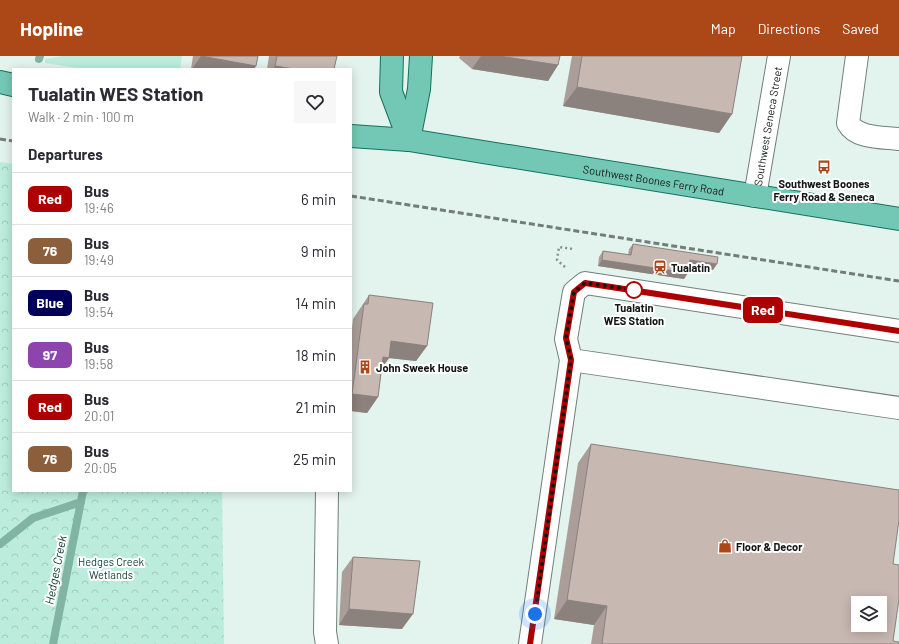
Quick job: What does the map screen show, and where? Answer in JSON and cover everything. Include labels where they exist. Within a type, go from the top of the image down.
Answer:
[{"type":"main road","points":[[392,56],[391,92],[409,140]]},
{"type":"main road","points":[[409,140],[419,88],[421,56]]},
{"type":"main road","points":[[0,82],[12,84]]},
{"type":"main road","name":"Southwest Boones Ferry Road","points":[[352,136],[409,140],[899,219]]},
{"type":"street","name":"Southwest Seneca Street","points":[[755,196],[780,56]]},
{"type":"street","points":[[857,56],[848,123],[852,129],[860,134],[899,139]]},
{"type":"street","points":[[530,644],[571,360],[566,338],[574,292],[585,283],[899,331]]},
{"type":"street","points":[[571,360],[899,408]]},
{"type":"street","points":[[327,492],[325,632],[327,644]]},
{"type":"path","points":[[559,247],[573,249]]},
{"type":"green space","points":[[63,56],[182,56],[180,68],[77,68],[45,63],[45,59]]},
{"type":"green space","name":"Hedges Creek Wetlands","points":[[0,162],[12,164],[12,492],[222,492],[224,644],[0,644]]},
{"type":"building","points":[[201,56],[258,56],[256,66]]},
{"type":"building","points":[[277,56],[337,56],[334,68],[288,68],[275,66]]},
{"type":"building","points":[[499,56],[560,56],[558,65]]},
{"type":"building","points":[[582,56],[742,56],[732,114],[577,87]]},
{"type":"building","points":[[633,244],[718,257],[717,264],[690,260],[688,273],[602,260],[603,251],[631,255]]},
{"type":"building","name":"John Sweek House","points":[[369,295],[433,303],[427,346],[391,341],[389,358],[383,357],[378,397],[352,394],[364,304],[368,304]]},
{"type":"building","name":"Floor & Decor","points":[[591,444],[899,490],[899,520],[893,564],[899,565],[899,599],[893,641],[899,642],[899,644],[602,644],[607,606],[567,600]]},
{"type":"building","points":[[353,557],[420,561],[413,614],[349,609]]},
{"type":"waterway","name":"Hedges Creek","points":[[53,644],[83,492]]},
{"type":"waterway","name":"Hedges Creek","points":[[0,544],[33,518],[81,502]]},
{"type":"railway","points":[[0,139],[12,141]]},
{"type":"railway","points":[[352,196],[899,281]]},
{"type":"bus line","name":"Red","points":[[530,644],[571,360],[566,338],[574,292],[585,283],[899,331]]},
{"type":"place","name":"Southwest Boones Ferry Road & Seneca","points":[[824,167]]},
{"type":"place","name":"Tualatin","points":[[660,267]]},
{"type":"place","name":"Tualatin WES Station","points":[[634,290]]},
{"type":"place","name":"John Sweek House","points":[[365,367]]},
{"type":"place","name":"Floor & Decor","points":[[725,546]]},
{"type":"route","points":[[535,614],[571,360],[566,338],[574,292],[585,283],[634,290]]}]
